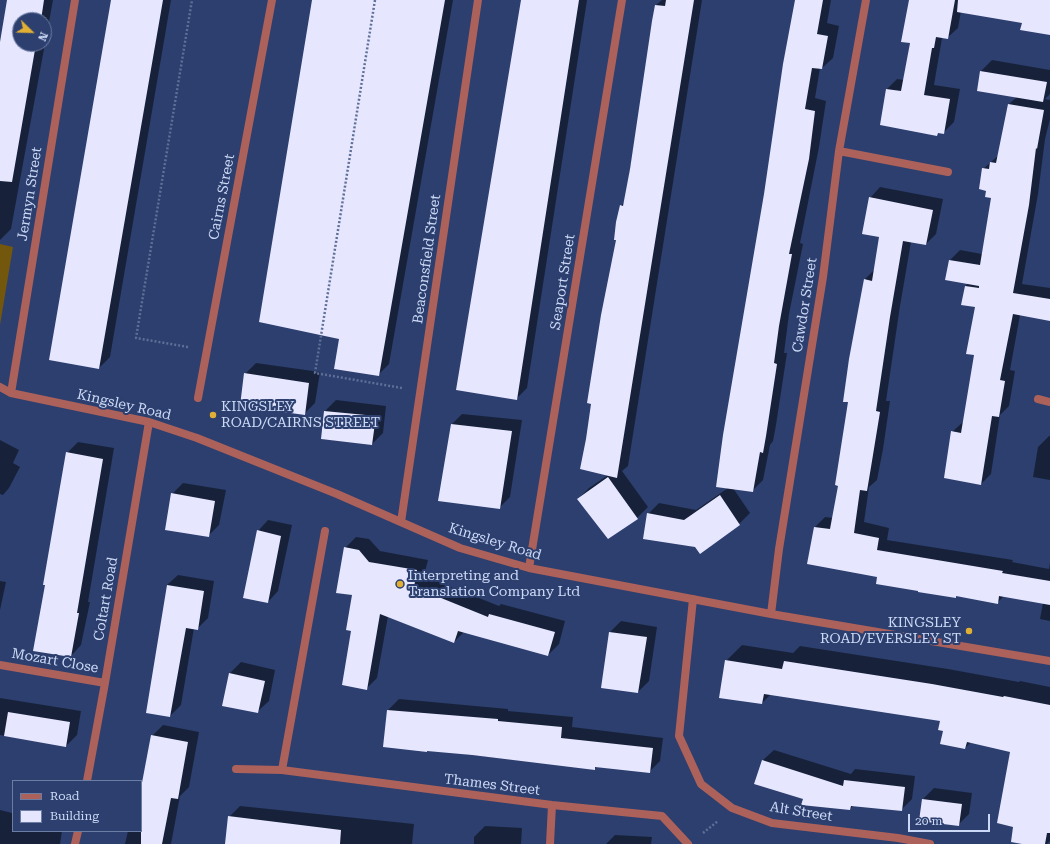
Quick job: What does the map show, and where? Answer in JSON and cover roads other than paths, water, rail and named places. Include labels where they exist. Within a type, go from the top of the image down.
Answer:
[{"type":"street","name":"Jermyn Street","points":[[11,393],[75,0]]},
{"type":"street","name":"Cairns Street","points":[[198,398],[272,0]]},
{"type":"street","name":"Beaconsfield Street","points":[[401,522],[478,0]]},
{"type":"street","name":"Seaport Street","points":[[529,568],[622,0]]},
{"type":"street","name":"Cawdor Street","points":[[771,614],[779,549],[822,277],[839,151],[866,0]]},
{"type":"street","points":[[839,151],[948,172]]},
{"type":"street","name":"Kingsley Road","points":[[0,387],[11,393],[149,422],[204,441],[337,494],[460,548],[529,568],[771,614],[1050,661]]},
{"type":"street","points":[[1038,399],[1050,402]]},
{"type":"street","name":"Coltart Road","points":[[87,780],[149,422]]},
{"type":"street","points":[[282,770],[325,531]]},
{"type":"street","name":"Alt Street","points":[[693,599],[679,736],[701,784],[732,808],[772,823],[898,841],[930,844]]},
{"type":"street","name":"Mozart Close","points":[[0,665],[105,683]]},
{"type":"street","name":"Thames Street","points":[[236,769],[282,770],[552,806],[662,816],[688,844]]},
{"type":"street","points":[[550,844],[552,806]]},
{"type":"street","points":[[75,844],[78,832]]},
{"type":"place","name":"KINGSLEY ROAD/CAIRNS STREET","points":[[213,415]]},
{"type":"place","name":"Interpreting and Translation Company Ltd","points":[[400,584]]},
{"type":"place","name":"KINGSLEY ROAD/EVERSLEY ST","points":[[969,631]]}]
